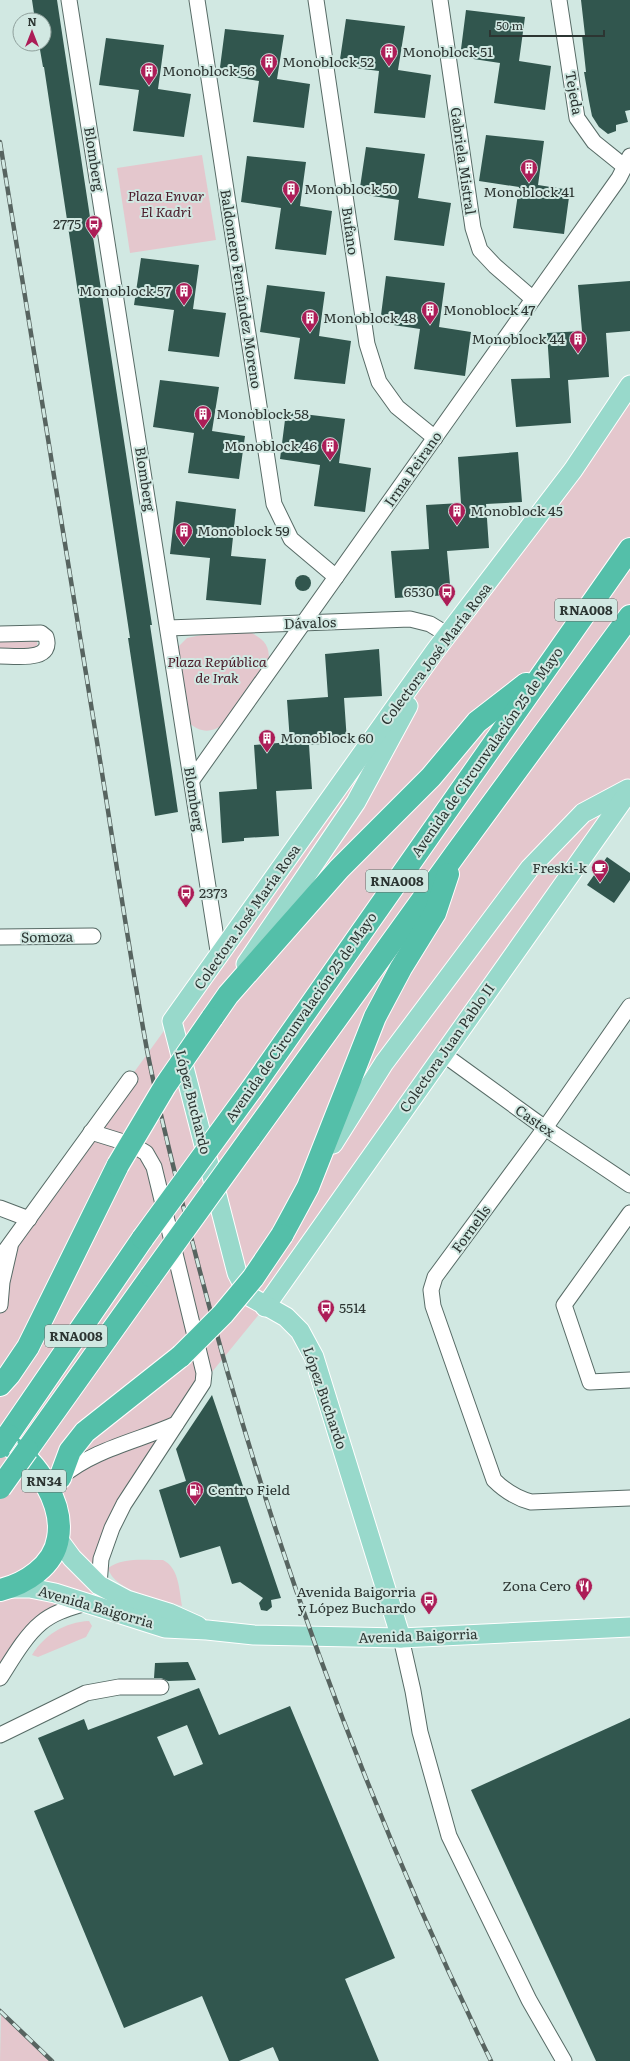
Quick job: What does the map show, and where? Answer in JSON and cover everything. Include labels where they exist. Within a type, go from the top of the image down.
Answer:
[{"type":"highway","name":"Avenida de Circunvalación 25 de Mayo","points":[[3,1440],[143,1238],[251,1090],[543,671],[630,549]]},
{"type":"highway","name":"Avenida de Circunvalación 25 de Mayo","points":[[0,1488],[456,852],[630,616]]},
{"type":"highway","points":[[0,1385],[10,1375],[28,1347],[118,1165],[165,1086],[228,995],[339,869],[432,777],[477,722],[543,671]]},
{"type":"highway","points":[[60,1478],[70,1451],[85,1432],[181,1356],[228,1308],[253,1278],[282,1235],[308,1187],[375,1017],[401,968],[435,913],[456,852]]},
{"type":"highway","name":"RN34","points":[[3,1440],[28,1460],[40,1474],[49,1489],[55,1506],[58,1539]]},
{"type":"highway","points":[[4,1589],[27,1581],[42,1568],[52,1554],[58,1539]]},
{"type":"main road","name":"Colectora José María Rosa","points":[[172,1021],[219,958],[435,651],[573,470],[630,385]]},
{"type":"main road","points":[[228,995],[252,953],[356,802],[398,726],[435,651]]},
{"type":"main road","points":[[308,1187],[346,1121],[384,1063],[530,868],[583,812],[630,789]]},
{"type":"main road","name":"Colectora Juan Pablo II","points":[[265,1307],[630,789]]},
{"type":"main road","name":"López Buchardo","points":[[172,1021],[237,1273],[249,1296],[265,1307],[286,1317],[300,1331],[314,1357],[401,1638]]},
{"type":"main road","name":"Avenida Baigorria","points":[[58,1539],[72,1558],[99,1585],[127,1600],[170,1613],[207,1630]]},
{"type":"main road","name":"Avenida Baigorria","points":[[4,1589],[30,1588],[55,1593],[165,1628],[207,1630],[254,1635],[401,1638],[630,1627]]},
{"type":"street","name":"Blomberg","points":[[69,0],[219,958]]},
{"type":"street","name":"Baldomero Fernández Moreno","points":[[197,0],[274,504],[291,539],[336,577]]},
{"type":"street","name":"Bufano","points":[[316,0],[367,344],[379,382],[397,407],[435,438]]},
{"type":"street","name":"Gabriela Mistral","points":[[440,0],[473,228],[480,250],[495,266],[533,299]]},
{"type":"street","name":"Tejeda","points":[[559,0],[577,118],[594,142],[627,161]]},
{"type":"street","name":"Irma Peirano","points":[[192,780],[620,178],[627,161]]},
{"type":"street","name":"Dávalos","points":[[168,628],[410,619],[430,624],[448,635]]},
{"type":"street","points":[[0,634],[41,633],[46,636],[48,643],[46,651],[40,655],[0,656]]},
{"type":"street","name":"Somoza","points":[[0,937],[93,936]]},
{"type":"street","name":"Fornells","points":[[630,1006],[545,1128],[435,1277],[432,1290],[433,1306],[494,1480],[510,1494],[531,1502],[630,1498]]},
{"type":"street","name":"Castex","points":[[443,1054],[545,1128],[630,1185]]},
{"type":"street","points":[[0,1258],[130,1079]]},
{"type":"street","points":[[91,1132],[133,1145],[146,1153],[154,1167],[204,1364],[203,1383],[124,1504],[112,1528],[101,1559],[99,1585]]},
{"type":"street","points":[[0,1208],[29,1219]]},
{"type":"street","points":[[630,1213],[564,1305],[590,1382],[630,1380]]},
{"type":"street","points":[[0,1305],[2,1282],[11,1242]]},
{"type":"street","points":[[55,1506],[60,1478],[73,1467],[105,1451],[176,1424]]},
{"type":"street","points":[[0,1678],[17,1652],[40,1623],[62,1610],[86,1603]]},
{"type":"street","points":[[401,1638],[410,1676],[420,1732],[449,1836],[529,2000],[564,2061]]},
{"type":"street","points":[[0,1735],[86,1693],[119,1687],[161,1687]]},
{"type":"green space","name":"Plaza Envar El Kadri","points":[[202,155],[216,240],[130,253],[117,168]]},
{"type":"green space","points":[[630,385],[630,790],[265,1307],[203,1383],[124,1504],[99,1585],[86,1603],[62,1610],[0,1678],[0,1258]]},
{"type":"green space","name":"Plaza República de Irak","points":[[250,632],[265,643],[268,650],[269,660],[226,722],[212,730],[207,731],[198,729],[188,722],[178,647],[187,638],[211,633]]},
{"type":"green space","points":[[37,641],[38,649],[0,650],[0,642]]},
{"type":"green space","points":[[163,1560],[172,1568],[175,1574],[179,1586],[182,1606],[129,1589],[119,1583],[112,1576],[108,1568],[120,1562]]},
{"type":"green space","points":[[89,1621],[92,1626],[86,1637],[38,1657],[32,1655],[43,1641],[56,1631],[72,1624]]},
{"type":"green space","points":[[1,2011],[52,2061],[0,2061]]},
{"type":"building","points":[[32,0],[57,0],[152,625],[150,625],[178,812],[155,816],[128,638],[130,638],[44,67],[40,52],[52,52],[52,12],[34,12]]},
{"type":"building","points":[[581,0],[630,0],[630,110],[625,111],[628,122],[616,125],[616,131],[608,134],[599,127],[592,116],[584,72],[586,72],[582,35],[585,35]]},
{"type":"building","points":[[466,10],[525,17],[519,61],[551,66],[545,110],[494,103],[500,63],[460,57]]},
{"type":"building","name":"Monoblock 51","points":[[346,19],[405,26],[398,70],[431,75],[425,118],[374,113],[379,71],[339,66]]},
{"type":"building","name":"Monoblock 52","points":[[225,29],[284,35],[277,79],[310,84],[304,128],[253,122],[259,81],[219,75]]},
{"type":"building","name":"Monoblock 56","points":[[106,38],[164,45],[158,89],[191,94],[184,137],[133,131],[139,90],[99,85]]},
{"type":"building","name":"Monoblock 41","points":[[486,135],[544,141],[538,185],[570,190],[564,234],[513,228],[519,187],[479,181]]},
{"type":"building","points":[[366,147],[425,154],[418,198],[451,203],[444,246],[394,240],[399,200],[359,194]]},
{"type":"building","name":"Monoblock 50","points":[[247,156],[306,162],[300,206],[332,211],[326,255],[275,249],[281,208],[241,202]]},
{"type":"building","name":"Monoblock 57","points":[[141,258],[199,265],[193,309],[226,313],[219,357],[168,351],[174,310],[134,305]]},
{"type":"building","name":"Monoblock 47","points":[[386,276],[445,283],[439,327],[471,332],[465,376],[414,369],[420,329],[380,323]]},
{"type":"building","name":"Monoblock 44","points":[[630,281],[630,331],[606,333],[609,377],[568,380],[571,423],[516,427],[511,379],[550,378],[547,333],[582,331],[578,285]]},
{"type":"building","name":"Monoblock 48","points":[[267,285],[325,292],[319,336],[351,341],[345,384],[294,379],[300,338],[260,332]]},
{"type":"building","name":"Monoblock 58","points":[[160,380],[219,387],[212,431],[245,436],[239,479],[188,473],[194,433],[153,427]]},
{"type":"building","name":"Monoblock 46","points":[[286,412],[345,419],[339,463],[371,468],[365,512],[314,506],[320,465],[280,459]]},
{"type":"building","name":"Monoblock 45","points":[[518,452],[522,502],[486,504],[489,548],[447,551],[451,595],[395,598],[391,551],[429,549],[426,505],[461,503],[458,457]]},
{"type":"building","name":"Monoblock 59","points":[[176,501],[236,509],[231,556],[266,559],[261,605],[206,600],[210,558],[170,554]]},
{"type":"building","points":[[300,575],[306,575],[311,580],[309,589],[306,591],[300,591],[295,586],[295,580]]},
{"type":"building","name":"Monoblock 60","points":[[379,649],[382,696],[344,698],[347,742],[309,745],[312,789],[276,791],[279,836],[244,838],[244,841],[222,843],[219,792],[257,789],[254,745],[290,742],[287,700],[328,697],[325,654]]},
{"type":"building","points":[[607,857],[630,873],[630,880],[614,903],[587,885]]},
{"type":"building","points":[[212,1395],[281,1598],[271,1600],[272,1607],[267,1611],[261,1610],[259,1603],[263,1598],[240,1582],[232,1584],[220,1546],[180,1558],[159,1490],[186,1481],[176,1449]]},
{"type":"building","points":[[188,1662],[196,1680],[168,1681],[161,1678],[154,1678],[155,1663]]},
{"type":"building","points":[[199,1688],[219,1735],[290,1706],[395,1958],[345,1979],[379,2061],[279,2061],[273,2047],[239,2061],[229,2061],[202,1996],[124,2028],[34,1811],[64,1799],[38,1738],[84,1719],[88,1730]],"holes":[[[187,1725],[203,1764],[174,1776],[157,1737]]]},
{"type":"building","points":[[630,1718],[630,2061],[596,2061],[471,1790]]},
{"type":"railway","points":[[0,142],[140,1013],[158,1104],[184,1211],[226,1366],[256,1468],[289,1570],[325,1670],[403,1868],[491,2061]]},
{"type":"railway","points":[[0,2011],[52,2061]]},
{"type":"place","name":"Monoblock 51","points":[[389,67]]},
{"type":"place","name":"Monoblock 52","points":[[269,77]]},
{"type":"place","name":"Monoblock 56","points":[[149,86]]},
{"type":"place","name":"Monoblock 41","points":[[529,183]]},
{"type":"place","name":"Monoblock 50","points":[[291,204]]},
{"type":"place","name":"2775","points":[[94,239]]},
{"type":"place","name":"Monoblock 57","points":[[184,306]]},
{"type":"place","name":"Monoblock 47","points":[[430,325]]},
{"type":"place","name":"Monoblock 48","points":[[310,333]]},
{"type":"place","name":"Monoblock 44","points":[[578,354]]},
{"type":"place","name":"Monoblock 58","points":[[203,429]]},
{"type":"place","name":"Monoblock 46","points":[[330,461]]},
{"type":"place","name":"Monoblock 45","points":[[457,526]]},
{"type":"place","name":"Monoblock 59","points":[[184,546]]},
{"type":"place","name":"6530","points":[[447,607]]},
{"type":"place","name":"Monoblock 60","points":[[267,753]]},
{"type":"place","name":"Freski-k","points":[[600,883]]},
{"type":"place","name":"2373","points":[[186,908]]},
{"type":"place","name":"5514","points":[[326,1323]]},
{"type":"place","name":"Centro Field","points":[[195,1505]]},
{"type":"place","name":"Zona Cero","points":[[584,1601]]},
{"type":"place","name":"Avenida Baigorria y López Buchardo","points":[[429,1615]]}]
